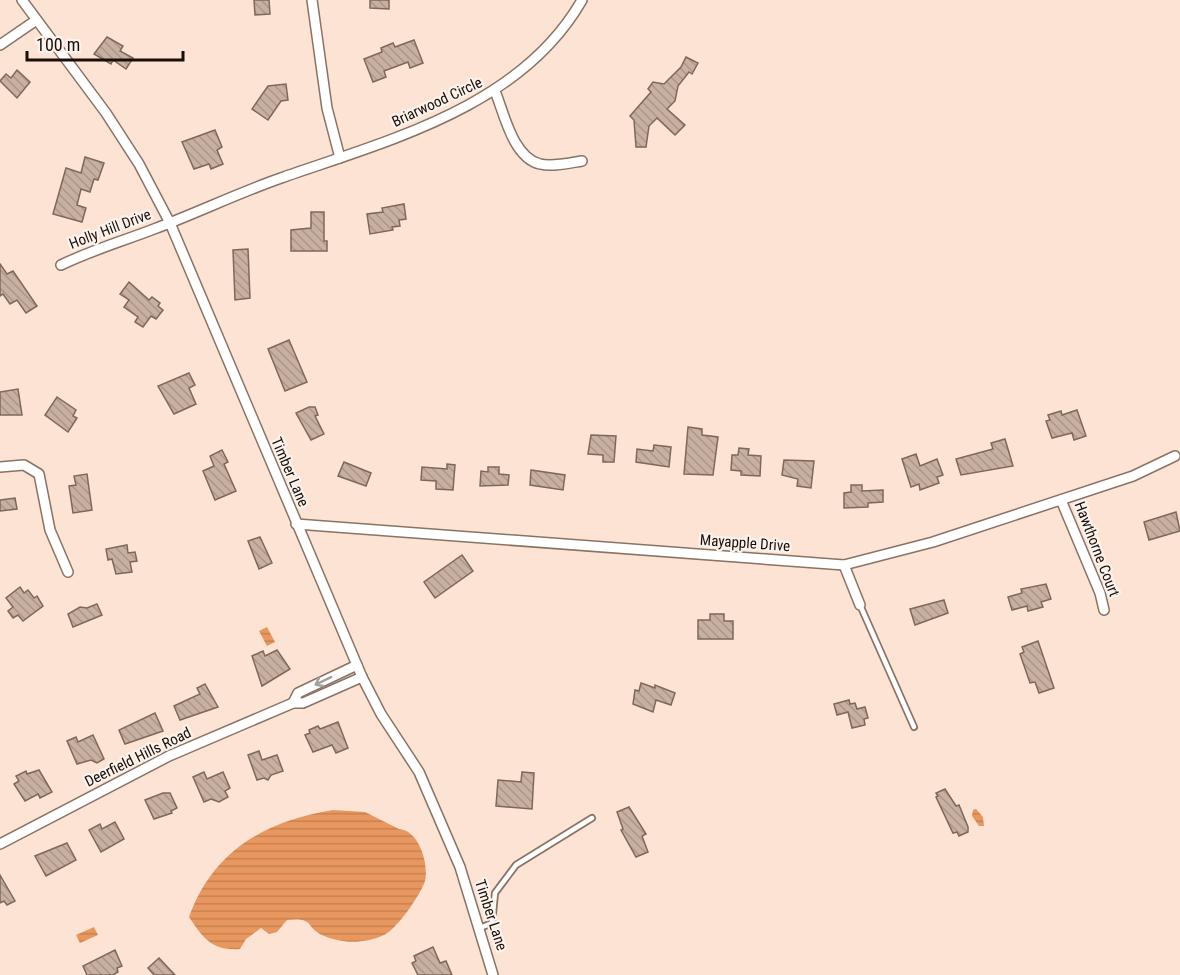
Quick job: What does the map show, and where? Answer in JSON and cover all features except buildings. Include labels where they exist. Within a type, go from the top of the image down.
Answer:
[{"type":"street","name":"Timber Lane","points":[[22,0],[35,21],[106,113],[139,164],[170,223],[362,677],[381,714],[419,772],[460,867],[493,975]]},
{"type":"street","points":[[312,0],[327,108],[340,158]]},
{"type":"street","name":"Briarwood Circle","points":[[170,223],[251,189],[422,127],[495,91],[532,62],[554,39],[582,0]]},
{"type":"street","points":[[0,45],[35,21]]},
{"type":"street","points":[[495,91],[518,147],[529,160],[542,165],[582,161]]},
{"type":"street","name":"Holly Hill Drive","points":[[61,265],[91,250],[170,223]]},
{"type":"street","name":"Mayapple Drive","points":[[296,524],[844,565],[933,542],[1061,500],[1133,476],[1175,456]]},
{"type":"street","points":[[0,467],[24,465],[39,474],[50,530],[68,572]]},
{"type":"street","name":"Hawthorne Court","points":[[1061,500],[1100,593],[1104,610]]},
{"type":"street","points":[[844,565],[860,605]]},
{"type":"street","name":"Deerfield Hills Road","points":[[293,703],[298,693],[357,665]]},
{"type":"street","name":"Deerfield Hills Road","points":[[0,844],[169,756],[293,703],[303,703],[362,677]]},
{"type":"lane","points":[[860,605],[914,727]]},
{"type":"lane","points":[[480,928],[492,923],[495,893],[516,865],[592,818]]},
{"type":"shaded area","points":[[267,627],[275,642],[267,646],[259,631]]},
{"type":"shaded area","points":[[976,809],[983,817],[984,826],[979,826],[972,816],[973,810]]},
{"type":"shaded area","points":[[333,810],[365,812],[406,831],[417,841],[424,857],[425,881],[402,919],[384,935],[361,941],[329,938],[317,932],[306,921],[296,919],[287,920],[277,932],[269,934],[261,928],[246,939],[240,949],[222,948],[209,942],[189,917],[199,894],[227,857],[264,831],[309,815]]},
{"type":"shaded area","points":[[94,927],[98,935],[80,943],[76,935]]}]
